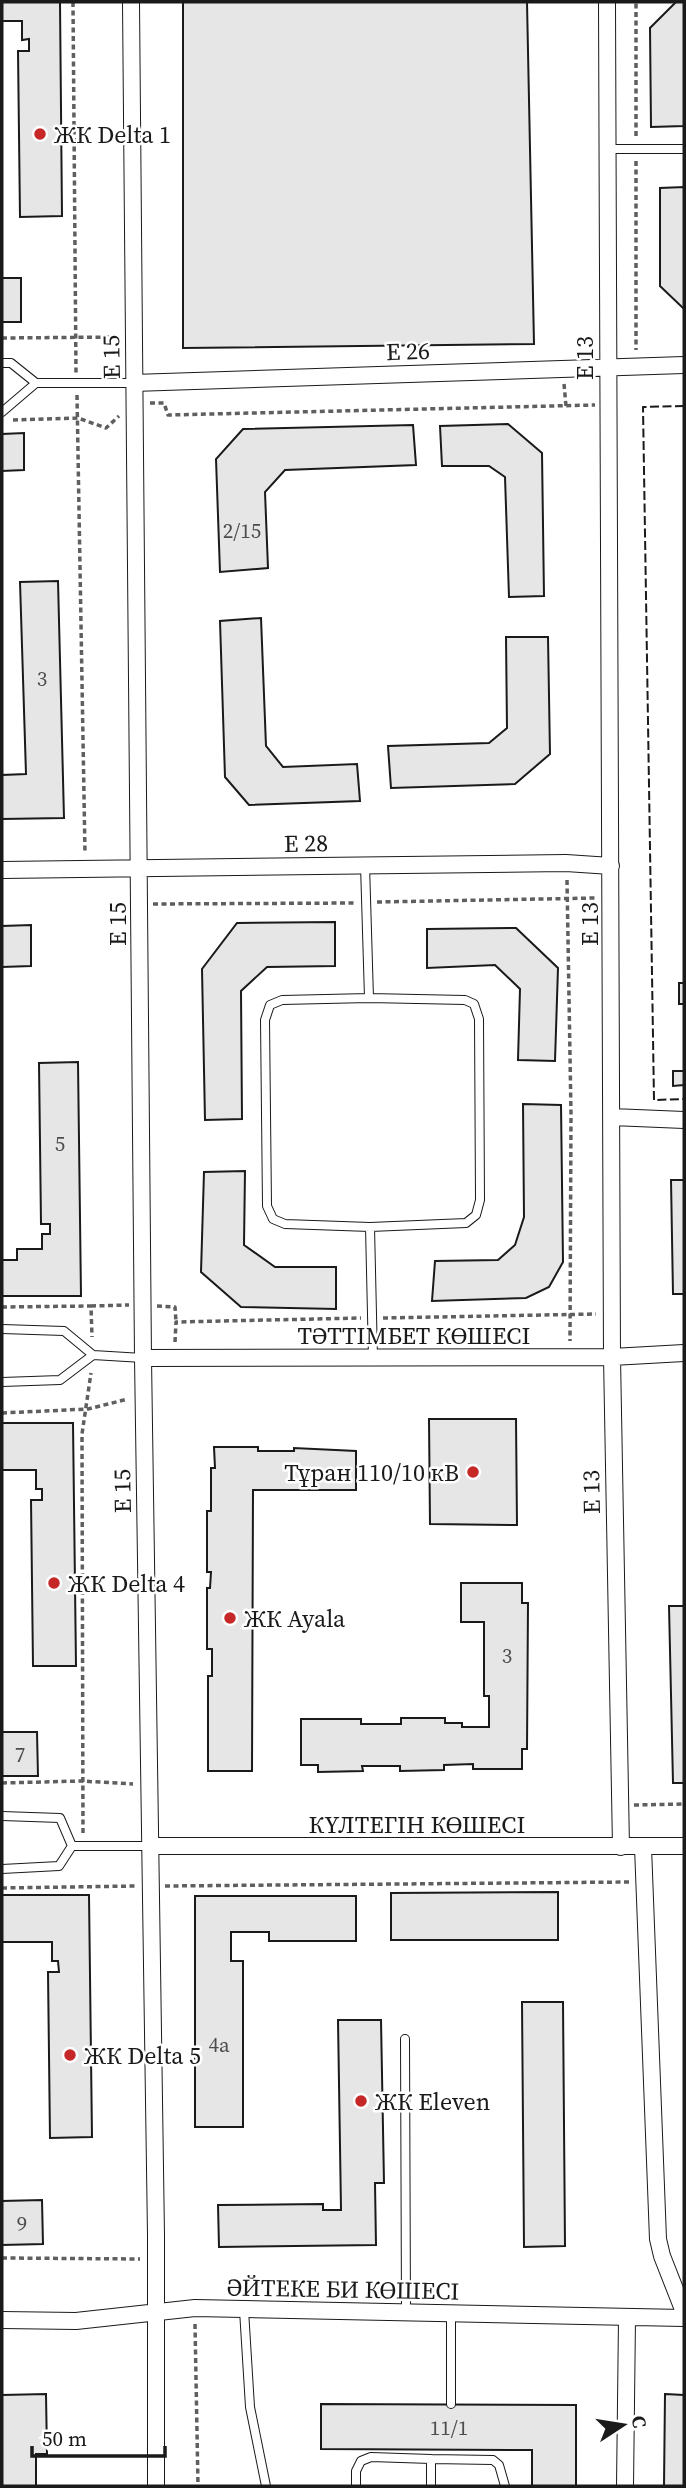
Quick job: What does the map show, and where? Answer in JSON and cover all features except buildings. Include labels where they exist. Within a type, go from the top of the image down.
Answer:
[{"type":"street","name":"E 15","points":[[131,2],[143,1358],[156,2259],[156,2486]]},
{"type":"street","name":"E 13","points":[[607,2],[612,1357],[621,1847]]},
{"type":"street","name":"E 26","points":[[133,383],[607,365],[684,365]]},
{"type":"street","name":"E 28","points":[[2,870],[566,863],[611,866]]},
{"type":"street","points":[[612,1117],[684,1120]]},
{"type":"street","name":"ТӘТТІМБЕТ КӨШЕСІ","points":[[143,1358],[612,1357],[684,1353]]},
{"type":"street","name":"КҮЛТЕГІН КӨШЕСІ","points":[[150,1846],[684,1846]]},
{"type":"street","points":[[643,1847],[658,2239],[684,2312]]},
{"type":"street","name":"ӘЙТЕКЕ БИ КӨШЕСІ","points":[[2,2320],[76,2321],[195,2308],[626,2319],[684,2318]]},
{"type":"street","points":[[625,2486],[626,2319]]},
{"type":"lane","points":[[606,149],[684,149]]},
{"type":"lane","points":[[2,363],[11,363],[36,383],[133,383]]},
{"type":"lane","points":[[2,412],[36,383]]},
{"type":"lane","points":[[365,866],[369,998]]},
{"type":"lane","points":[[369,998],[465,1000],[474,1004],[480,1033],[480,1200],[476,1215],[467,1223],[370,1227],[285,1224],[273,1219],[267,1206],[265,1020],[270,1005],[282,1000],[369,998]]},
{"type":"lane","points":[[370,1227],[373,1358]]},
{"type":"lane","points":[[2,1329],[64,1331],[93,1355],[143,1358]]},
{"type":"lane","points":[[2,1382],[60,1380],[93,1355]]},
{"type":"lane","points":[[2,1816],[60,1818],[72,1846]]},
{"type":"lane","points":[[72,1846],[150,1846]]},
{"type":"lane","points":[[2,1869],[59,1866],[72,1846]]},
{"type":"lane","points":[[405,2039],[406,2313]]},
{"type":"lane","points":[[244,2309],[250,2407],[266,2486]]},
{"type":"lane","points":[[450,2404],[451,2315]]},
{"type":"lane","points":[[356,2486],[356,2471],[361,2461],[371,2458],[431,2459],[450,2454],[493,2460],[499,2465],[505,2486]]},
{"type":"lane","points":[[431,2459],[431,2486]]},
{"type":"path","points":[[73,2],[75,335],[85,869]]},
{"type":"path","points":[[636,2],[636,366]]},
{"type":"path","points":[[2,338],[75,335],[133,338]]},
{"type":"path","points":[[2,421],[78,418],[106,428],[135,403],[164,403],[168,415],[607,405]]},
{"type":"path","points":[[566,863],[571,1114],[569,1357]]},
{"type":"path","points":[[2,1307],[91,1306],[93,1355],[88,1409],[82,1434],[83,1846]]},
{"type":"path","points":[[2,1413],[88,1409],[144,1395]]},
{"type":"path","points":[[2,1783],[81,1780],[149,1786]]},
{"type":"path","points":[[620,1805],[684,1804]]},
{"type":"path","points":[[2,1888],[644,1881]]},
{"type":"path","points":[[2,2258],[156,2259]]},
{"type":"path","points":[[195,2308],[198,2486]]},
{"type":"fence","points":[[684,406],[643,407],[654,1100],[684,1099]]},
{"type":"place","name":"ЖК Delta 1","points":[[40,134]]},
{"type":"place","name":"Тұран 110/10 кВ","points":[[473,1472]]},
{"type":"place","name":"ЖК Delta 4","points":[[54,1583]]},
{"type":"place","name":"ЖК Ayala","points":[[230,1618]]},
{"type":"place","name":"ЖК Delta 5","points":[[70,2055]]},
{"type":"place","name":"ЖК Eleven","points":[[361,2101]]}]
